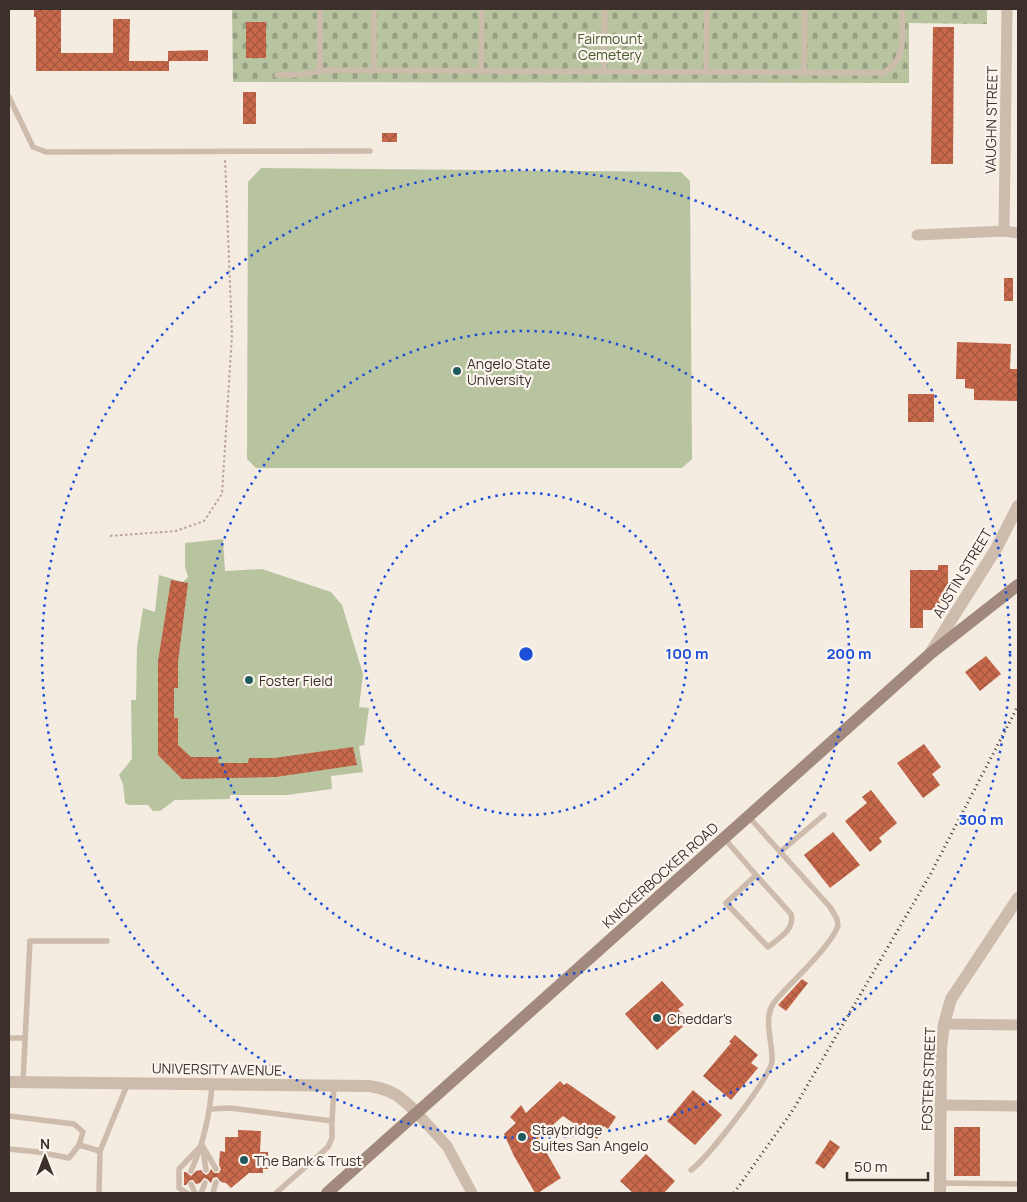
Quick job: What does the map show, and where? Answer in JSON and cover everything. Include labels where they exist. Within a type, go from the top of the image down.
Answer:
[{"type":"main road","name":"KNICKERBOCKER ROAD","points":[[327,1193],[930,654],[1018,585]]},
{"type":"street","name":"VAUGHN STREET","points":[[1004,231],[1007,9]]},
{"type":"street","points":[[917,236],[1004,231],[1018,233]]},
{"type":"street","name":"AUSTIN STREET","points":[[930,654],[996,549],[1018,506]]},
{"type":"street","name":"FOSTER STREET","points":[[940,1188],[944,1024],[951,1000],[1018,898]]},
{"type":"street","points":[[944,1024],[1018,1025]]},
{"type":"street","name":"UNIVERSITY AVENUE","points":[[9,1082],[369,1086],[384,1088],[401,1097],[417,1113]]},
{"type":"street","points":[[941,1105],[1018,1106]]},
{"type":"street","points":[[417,1113],[447,1146],[472,1193]]},
{"type":"lane","points":[[320,9],[320,72]]},
{"type":"lane","points":[[374,9],[374,71]]},
{"type":"lane","points":[[481,72],[482,9]]},
{"type":"lane","points":[[604,72],[605,9]]},
{"type":"lane","points":[[706,73],[707,9]]},
{"type":"lane","points":[[804,9],[804,73]]},
{"type":"lane","points":[[277,75],[374,71],[883,73],[896,63],[901,50],[902,9]]},
{"type":"lane","points":[[9,97],[33,147],[46,152],[370,150]]},
{"type":"lane","points":[[780,852],[824,815]]},
{"type":"lane","points":[[691,1170],[698,1165],[717,1143],[752,1096],[772,1064],[769,1020],[772,1005],[823,947],[838,926],[837,919],[830,907],[748,816]]},
{"type":"lane","points":[[724,838],[791,914],[791,927],[768,947],[726,903],[756,875]]},
{"type":"lane","points":[[23,1082],[30,941],[107,942]]},
{"type":"lane","points":[[9,1038],[25,1038]]},
{"type":"lane","points":[[99,1193],[100,1151],[128,1083]]},
{"type":"lane","points":[[191,1171],[202,1145],[210,1110],[212,1084]]},
{"type":"lane","points":[[276,1193],[328,1147],[332,1138],[334,1086]]},
{"type":"lane","points":[[210,1110],[230,1108],[332,1121]]},
{"type":"lane","points":[[9,1116],[74,1124],[83,1132],[79,1145],[69,1158],[38,1152],[9,1150]]},
{"type":"lane","points":[[79,1145],[100,1151]]},
{"type":"lane","points":[[202,1145],[216,1169]]},
{"type":"lane","points":[[202,1145],[206,1170]]},
{"type":"lane","points":[[187,1193],[179,1188],[179,1169],[202,1145]]},
{"type":"lane","points":[[213,1193],[216,1182]]},
{"type":"lane","points":[[201,1193],[206,1183]]},
{"type":"lane","points":[[191,1184],[195,1193]]},
{"type":"lane","points":[[940,1188],[1018,1184]]},
{"type":"path","points":[[110,536],[176,531],[204,521],[222,494],[232,335],[224,151]]},
{"type":"green space","name":"Fairmount Cemetery","points":[[232,9],[987,9],[987,24],[909,23],[909,83],[233,82]]},
{"type":"green space","points":[[261,168],[681,172],[690,181],[692,459],[682,468],[256,468],[247,459],[248,182]]},
{"type":"green space","name":"Foster Field","points":[[223,539],[225,571],[262,569],[331,592],[342,605],[363,674],[359,707],[369,708],[364,745],[359,746],[363,772],[331,776],[332,789],[287,795],[230,795],[230,799],[175,800],[160,811],[153,811],[148,805],[129,805],[125,803],[123,784],[119,775],[132,759],[131,700],[136,700],[137,647],[143,608],[155,612],[159,575],[183,582],[188,577],[185,567],[185,543]]},
{"type":"building","points":[[34,9],[61,9],[61,53],[113,53],[113,19],[130,19],[129,61],[169,61],[169,71],[36,71],[36,17],[34,17]]},
{"type":"building","points":[[246,22],[266,22],[266,58],[246,58]]},
{"type":"building","points":[[933,27],[954,27],[953,164],[931,164]]},
{"type":"building","points":[[208,50],[208,61],[168,61],[168,51]]},
{"type":"building","points":[[243,92],[256,92],[256,124],[243,124]]},
{"type":"building","points":[[382,133],[397,133],[397,142],[382,142]]},
{"type":"building","points":[[1004,278],[1013,278],[1013,301],[1004,301]]},
{"type":"building","points":[[957,342],[1011,344],[1010,369],[1018,369],[1018,401],[974,400],[974,389],[965,388],[965,379],[956,379]]},
{"type":"building","points":[[908,394],[934,394],[934,422],[908,422]]},
{"type":"building","points":[[938,565],[948,565],[948,597],[940,597],[940,610],[923,610],[923,628],[910,628],[910,570],[938,570]]},
{"type":"building","points":[[171,580],[188,583],[178,662],[178,688],[174,688],[174,718],[178,718],[178,745],[191,757],[219,757],[218,763],[248,763],[249,758],[274,758],[353,747],[357,765],[276,777],[182,779],[158,755],[158,661]]},
{"type":"building","points":[[986,656],[1001,674],[980,691],[965,672]]},
{"type":"building","points":[[924,744],[941,767],[932,774],[940,785],[923,798],[897,763]]},
{"type":"building","points":[[871,790],[897,823],[879,838],[882,842],[870,852],[845,821],[867,803],[862,797]]},
{"type":"building","points":[[833,832],[860,865],[830,888],[804,855]]},
{"type":"building","points":[[802,979],[808,983],[786,1011],[778,1005]]},
{"type":"building","name":"Cheddar's","points":[[662,981],[684,1005],[678,1009],[689,1021],[657,1050],[625,1014]]},
{"type":"building","points":[[735,1035],[758,1055],[751,1063],[758,1068],[731,1100],[703,1076],[731,1043],[729,1042]]},
{"type":"building","name":"Staybridge Suites San Angelo","points":[[560,1081],[564,1085],[567,1083],[616,1117],[608,1129],[604,1126],[597,1139],[563,1116],[538,1138],[561,1178],[535,1193],[504,1134],[516,1123],[510,1117],[521,1105],[526,1113]]},
{"type":"building","points":[[693,1090],[722,1115],[695,1145],[667,1121]]},
{"type":"building","points":[[954,1127],[980,1127],[980,1176],[954,1176]]},
{"type":"building","name":"The Bank & Trust","points":[[238,1130],[261,1131],[260,1152],[268,1152],[268,1169],[263,1169],[263,1173],[249,1173],[231,1188],[217,1177],[213,1178],[211,1183],[204,1178],[200,1183],[196,1184],[193,1180],[190,1180],[184,1185],[184,1172],[191,1176],[196,1171],[201,1170],[206,1175],[211,1169],[214,1173],[219,1173],[221,1169],[219,1165],[220,1151],[225,1152],[225,1137],[238,1137]]},
{"type":"building","points":[[830,1140],[840,1147],[824,1169],[815,1163]]},
{"type":"building","points":[[646,1154],[675,1181],[664,1193],[633,1193],[620,1181]]},
{"type":"railway","points":[[734,1193],[793,1110],[930,875],[1018,706]]},
{"type":"place","name":"Angelo State University","points":[[457,371]]},
{"type":"place","name":"Foster Field","points":[[249,680]]},
{"type":"place","name":"Cheddar's","points":[[657,1018]]},
{"type":"place","name":"Staybridge Suites San Angelo","points":[[522,1137]]},
{"type":"place","name":"The Bank & Trust","points":[[244,1160]]}]
